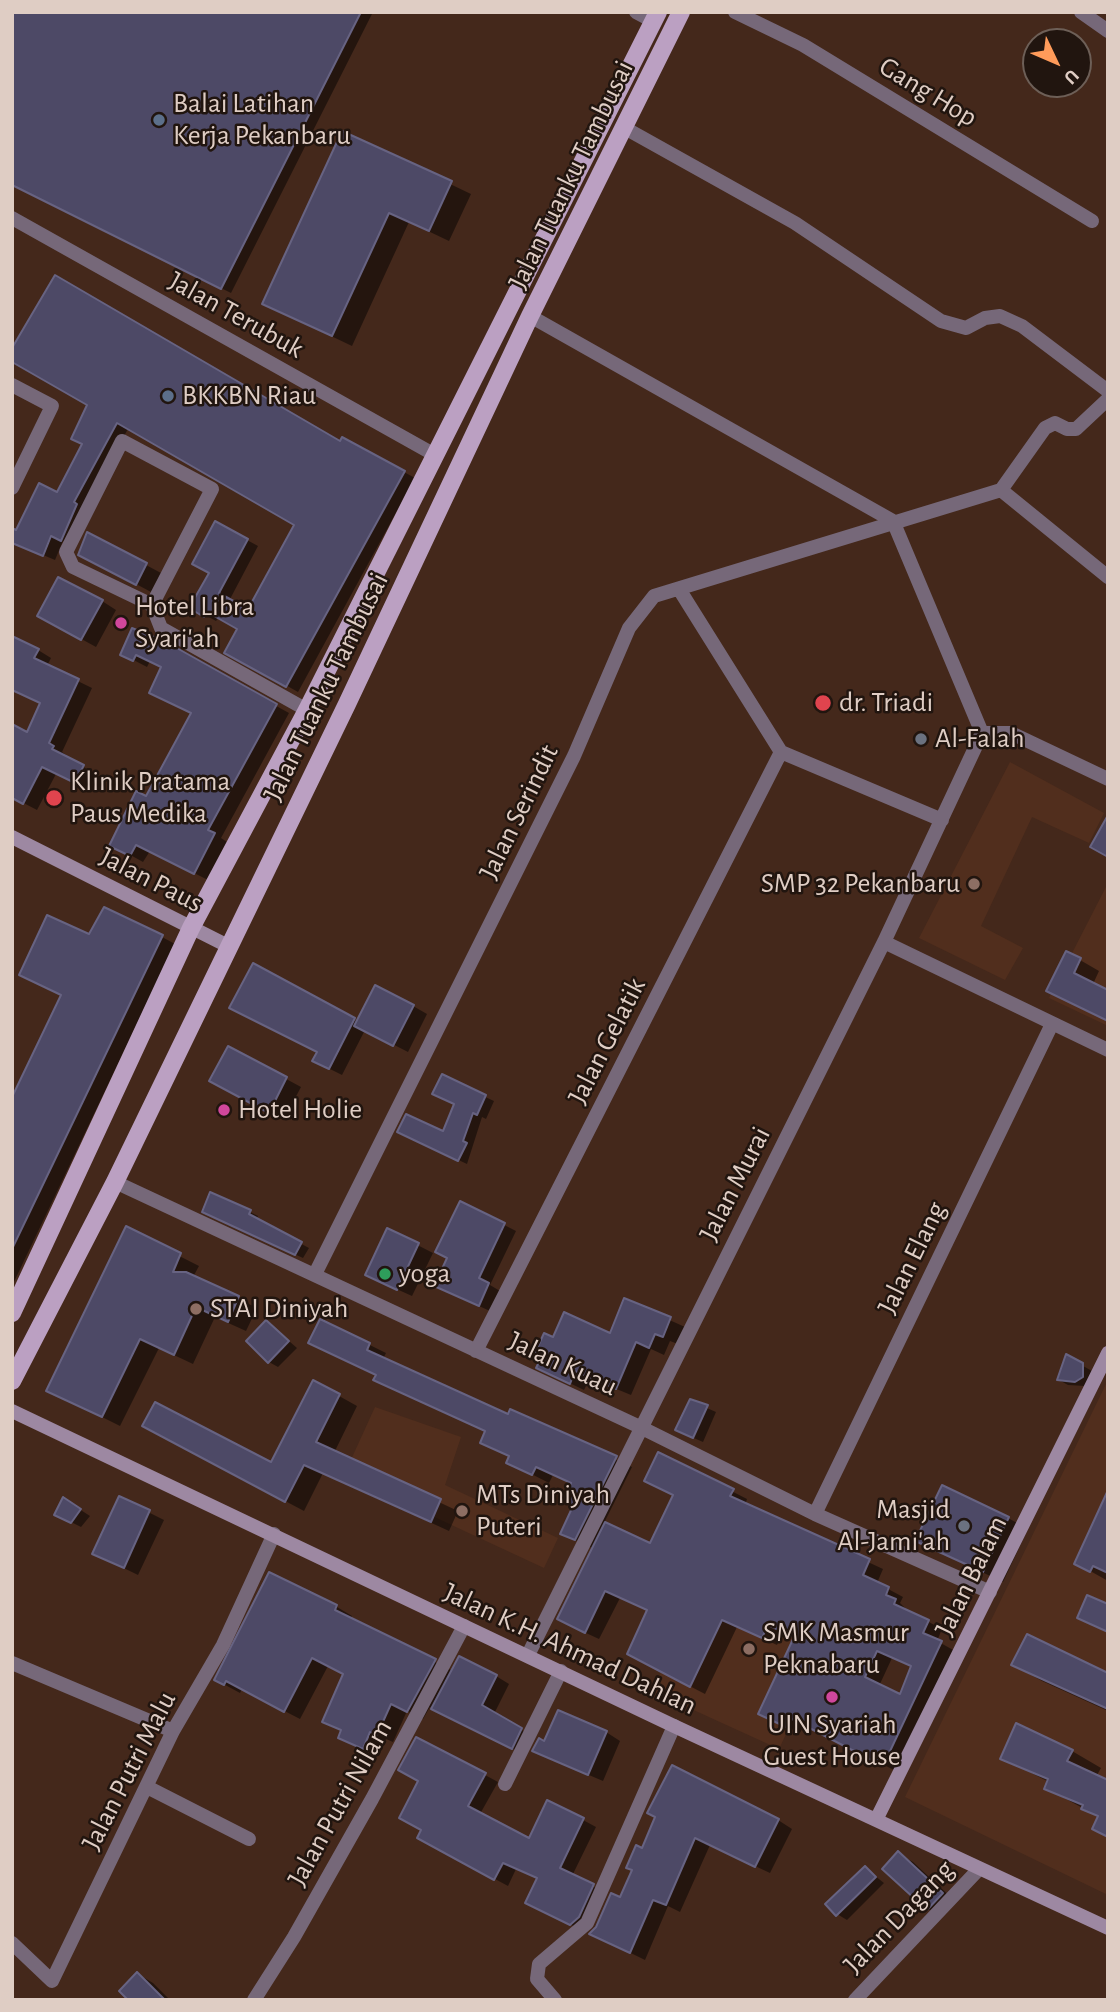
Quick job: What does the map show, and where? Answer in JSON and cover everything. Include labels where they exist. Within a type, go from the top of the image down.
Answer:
[{"type":"main road","name":"Jalan Tuanku Tambusai","points":[[12,1381],[115,1182],[230,947],[530,316],[681,12]]},
{"type":"main road","name":"Jalan Tuanku Tambusai","points":[[12,1312],[191,928],[307,710],[656,17]]},
{"type":"main road","name":"Jalan Paus","points":[[12,837],[230,947]]},
{"type":"main road","name":"Jalan Balam","points":[[876,1820],[1108,1353]]},
{"type":"main road","name":"Jalan K.H. Ahmad Dahlan","points":[[12,1411],[674,1726],[1108,1928]]},
{"type":"street","points":[[636,12],[656,17]]},
{"type":"street","name":"Gang Hop","points":[[735,12],[803,45],[1092,221]]},
{"type":"street","points":[[1081,12],[1104,22]]},
{"type":"street","points":[[623,127],[795,223],[941,321],[966,328],[985,318],[1000,316],[1021,326],[1108,391]]},
{"type":"street","name":"Jalan Terubuk","points":[[12,218],[435,455]]},
{"type":"street","points":[[530,316],[893,521],[982,733],[1011,733],[1108,779]]},
{"type":"street","points":[[12,385],[52,406],[12,488]]},
{"type":"street","points":[[1108,399],[1076,429],[1068,429],[1055,423],[1045,428],[1001,490],[1108,577]]},
{"type":"street","points":[[152,605],[212,489],[122,441],[66,551],[73,567],[152,605],[161,628],[307,710]]},
{"type":"street","name":"Jalan Serindit","points":[[315,1274],[574,756],[629,628],[654,596],[1001,490]]},
{"type":"street","points":[[679,589],[781,752],[942,820]]},
{"type":"street","name":"Jalan Murai","points":[[528,1656],[884,942],[982,733]]},
{"type":"street","name":"Jalan Gelatik","points":[[477,1351],[781,752]]},
{"type":"street","points":[[884,942],[1108,1050]]},
{"type":"street","name":"Jalan Elang","points":[[816,1514],[1052,1024]]},
{"type":"street","name":"Jalan Kuau","points":[[115,1182],[640,1427],[816,1514],[990,1592]]},
{"type":"street","name":"Jalan Putri Malu","points":[[12,1943],[52,1981],[173,1731],[223,1645],[274,1534]]},
{"type":"street","name":"Jalan Putri Nilam","points":[[259,1998],[372,1799],[464,1626]]},
{"type":"street","points":[[12,1663],[173,1731]]},
{"type":"street","points":[[505,1784],[561,1671]]},
{"type":"street","points":[[555,2000],[537,1974],[554,1949],[577,1935],[587,1923],[674,1726]]},
{"type":"street","points":[[147,1787],[249,1839]]},
{"type":"street","name":"Jalan Dagang","points":[[855,2000],[979,1869]]},
{"type":"shaded area","name":"SMP 32 Pekanbaru","points":[[1010,762],[1104,813],[1089,843],[1032,817],[981,926],[1023,948],[1005,980],[919,938]]},
{"type":"shaded area","points":[[1108,883],[1108,1026],[1049,998]]},
{"type":"shaded area","points":[[1108,1380],[1108,1895],[905,1797]]},
{"type":"shaded area","name":"MTs Diniyah Puteri","points":[[375,1407],[461,1437],[445,1485],[558,1538],[544,1568],[344,1475]]},
{"type":"shaded area","name":"SMK Masmur Peknabaru","points":[[719,1548],[846,1607],[779,1749],[652,1691]]},
{"type":"building","name":"Balai Latihan Kerja Pekanbaru","points":[[12,12],[361,12],[221,289],[12,185]]},
{"type":"building","points":[[342,131],[452,181],[429,231],[389,213],[332,336],[262,304]]},
{"type":"building","points":[[55,275],[340,441],[342,437],[405,471],[286,687],[224,653],[237,629],[207,612],[204,617],[189,608],[209,573],[192,564],[215,521],[248,539],[219,593],[248,609],[294,525],[117,423],[74,502],[77,504],[61,541],[51,536],[43,556],[12,543],[12,528],[16,530],[39,483],[57,492],[82,444],[71,439],[87,405],[12,362],[12,348]]},
{"type":"building","points":[[87,532],[147,563],[136,585],[78,555]]},
{"type":"building","points":[[58,577],[103,600],[81,640],[37,616]]},
{"type":"building","points":[[132,628],[166,642],[277,704],[208,830],[215,833],[194,874],[136,845],[130,856],[109,846],[136,791],[146,796],[191,713],[149,693],[161,667],[136,655],[133,661],[120,655]]},
{"type":"building","points":[[12,636],[39,649],[34,658],[79,679],[49,743],[54,746],[52,749],[84,765],[75,783],[42,767],[23,804],[12,798],[12,724],[27,732],[40,703],[12,690]]},
{"type":"building","points":[[1108,815],[1108,857],[1090,847]]},
{"type":"building","points":[[104,907],[163,935],[12,1249],[12,1097],[61,995],[19,975],[47,915],[89,934]]},
{"type":"building","points":[[1066,951],[1081,958],[1074,973],[1108,990],[1108,1021],[1046,991]]},
{"type":"building","points":[[253,963],[355,1018],[329,1069],[312,1061],[317,1052],[229,1008]]},
{"type":"building","points":[[375,985],[414,1005],[393,1046],[354,1026]]},
{"type":"building","points":[[228,1046],[287,1077],[269,1113],[209,1081]]},
{"type":"building","points":[[442,1074],[486,1095],[477,1115],[473,1113],[463,1141],[467,1143],[458,1161],[397,1132],[406,1114],[443,1131],[454,1104],[432,1094]]},
{"type":"building","points":[[210,1192],[251,1210],[249,1214],[302,1242],[295,1255],[202,1212]]},
{"type":"building","points":[[460,1201],[505,1223],[479,1278],[489,1283],[479,1306],[434,1286],[447,1258],[435,1252]]},
{"type":"building","points":[[126,1226],[181,1253],[173,1272],[186,1272],[239,1296],[228,1322],[196,1307],[174,1355],[140,1339],[102,1417],[46,1391]]},
{"type":"building","points":[[387,1228],[419,1243],[397,1290],[365,1275]]},
{"type":"building","points":[[624,1298],[671,1317],[663,1337],[655,1334],[649,1348],[636,1342],[616,1389],[575,1371],[570,1384],[536,1368],[542,1356],[535,1353],[544,1333],[553,1337],[564,1312],[610,1333]]},
{"type":"building","points":[[320,1319],[370,1343],[367,1350],[508,1414],[510,1409],[617,1456],[575,1540],[560,1534],[573,1506],[563,1501],[571,1483],[536,1467],[532,1475],[506,1463],[509,1456],[480,1443],[485,1431],[373,1380],[376,1375],[308,1343]]},
{"type":"building","points":[[266,1320],[289,1341],[268,1363],[246,1341]]},
{"type":"building","points":[[1066,1354],[1083,1363],[1083,1377],[1075,1382],[1057,1380]]},
{"type":"building","points":[[313,1380],[340,1394],[316,1442],[441,1499],[431,1522],[304,1465],[285,1502],[142,1426],[155,1402],[271,1462]]},
{"type":"building","points":[[690,1399],[708,1405],[693,1438],[675,1430]]},
{"type":"building","points":[[658,1452],[734,1489],[730,1496],[870,1559],[863,1575],[889,1587],[886,1595],[896,1599],[894,1604],[929,1620],[923,1633],[942,1641],[883,1766],[790,1718],[786,1727],[758,1714],[794,1637],[768,1625],[762,1638],[722,1620],[690,1687],[627,1654],[647,1610],[605,1591],[585,1633],[557,1619],[605,1522],[650,1543],[673,1495],[644,1481]],"holes":[[[877,1651],[911,1666],[900,1694],[865,1677]]]},
{"type":"building","name":"Masjid Al-Jami'ah","points":[[942,1485],[1009,1517],[983,1572],[915,1541]]},
{"type":"building","points":[[1108,1490],[1108,1573],[1093,1566],[1090,1572],[1074,1564]]},
{"type":"building","points":[[119,1496],[150,1510],[124,1568],[92,1554]]},
{"type":"building","points":[[63,1497],[81,1509],[71,1523],[54,1515]]},
{"type":"building","points":[[269,1572],[337,1605],[335,1610],[436,1659],[407,1712],[391,1704],[377,1735],[370,1732],[363,1749],[338,1738],[341,1730],[322,1722],[343,1674],[312,1658],[284,1712],[226,1681],[224,1685],[214,1680]]},
{"type":"building","points":[[1087,1595],[1108,1604],[1108,1632],[1077,1618]]},
{"type":"building","points":[[1027,1634],[1108,1673],[1108,1709],[1011,1665]]},
{"type":"building","points":[[459,1656],[497,1675],[482,1705],[522,1728],[512,1749],[431,1709]]},
{"type":"building","points":[[558,1710],[607,1731],[588,1775],[532,1751],[539,1738],[544,1741]]},
{"type":"building","points":[[1016,1723],[1073,1750],[1067,1761],[1108,1780],[1108,1837],[1092,1829],[1098,1816],[1081,1809],[1083,1805],[1044,1789],[1048,1779],[1000,1759]]},
{"type":"building","points":[[416,1737],[486,1773],[468,1806],[529,1838],[547,1800],[584,1818],[560,1868],[594,1884],[579,1917],[570,1925],[525,1903],[537,1878],[503,1863],[494,1880],[417,1838],[421,1830],[399,1818],[418,1781],[398,1770]]},
{"type":"building","points":[[672,1765],[779,1819],[755,1867],[695,1838],[666,1905],[653,1900],[630,1953],[589,1934],[596,1927],[611,1893],[620,1897],[632,1870],[626,1868],[636,1845],[642,1848],[655,1817],[647,1813]]},
{"type":"building","points":[[898,1851],[943,1893],[927,1910],[882,1869]]},
{"type":"building","points":[[865,1866],[876,1877],[836,1916],[825,1904]]},
{"type":"building","points":[[137,1972],[165,2000],[128,2000],[119,1991]]},
{"type":"place","name":"Balai Latihan Kerja Pekanbaru","points":[[159,120]]},
{"type":"place","name":"BKKBN Riau","points":[[168,396]]},
{"type":"place","name":"Hotel Libra Syari'ah","points":[[121,623]]},
{"type":"place","name":"dr. Triadi","points":[[823,703]]},
{"type":"place","name":"Al-Falah","points":[[921,739]]},
{"type":"place","name":"Klinik Pratama Paus Medika","points":[[54,798]]},
{"type":"place","name":"SMP 32 Pekanbaru","points":[[974,884]]},
{"type":"place","name":"Hotel Holie","points":[[224,1110]]},
{"type":"place","name":"yoga","points":[[385,1274]]},
{"type":"place","name":"STAI Diniyah","points":[[196,1309]]},
{"type":"place","name":"MTs Diniyah Puteri","points":[[462,1511]]},
{"type":"place","name":"Masjid Al-Jami'ah","points":[[964,1526]]},
{"type":"place","name":"SMK Masmur Peknabaru","points":[[749,1649]]},
{"type":"place","name":"UIN Syariah Guest House","points":[[832,1697]]}]
